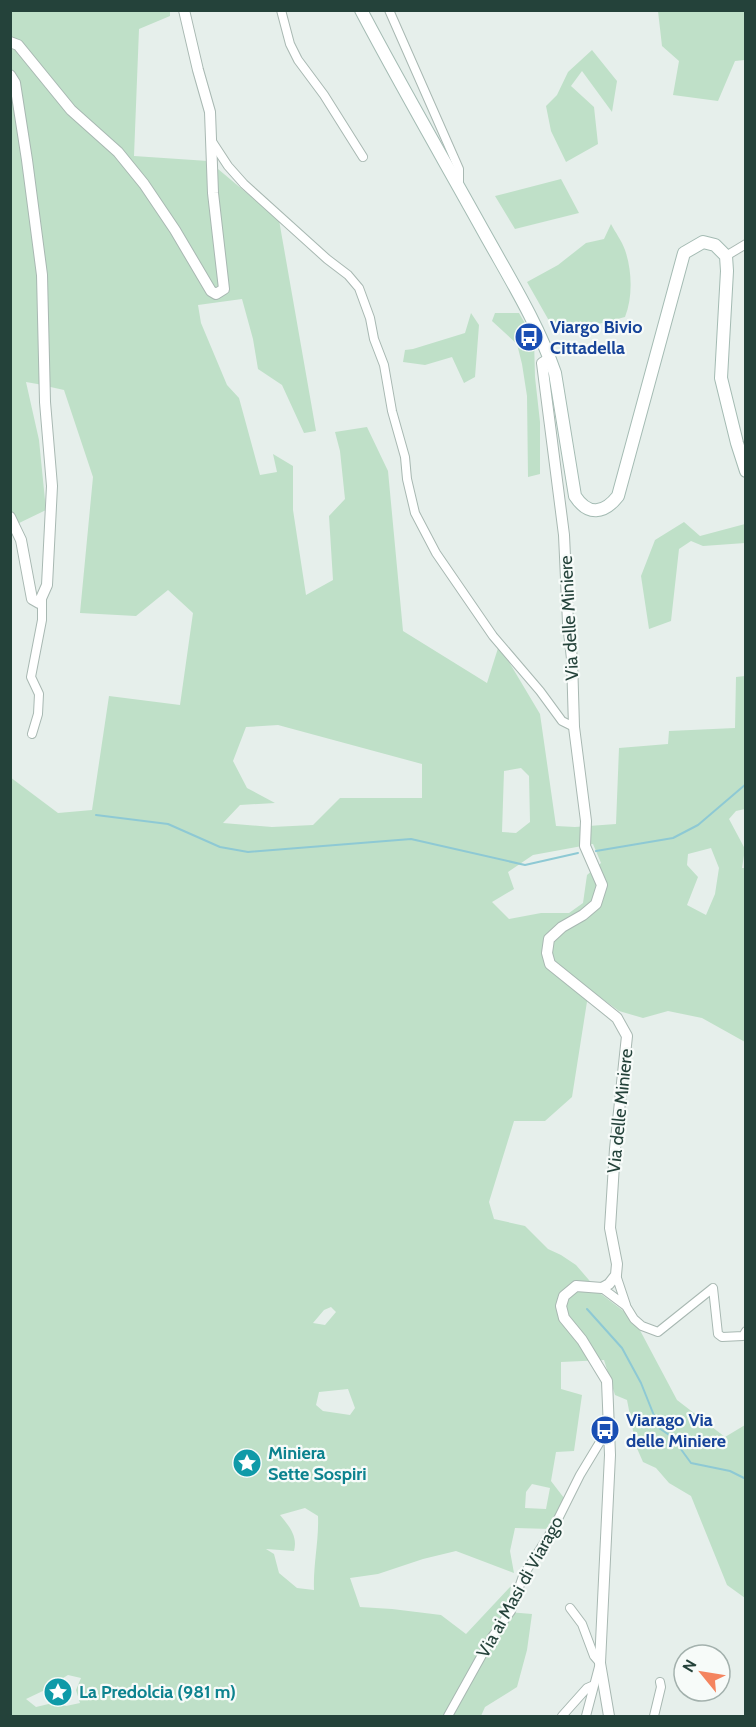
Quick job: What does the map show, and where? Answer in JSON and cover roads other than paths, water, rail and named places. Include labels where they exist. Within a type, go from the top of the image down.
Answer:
[{"type":"main road","points":[[364,15],[550,358],[555,373],[575,496],[580,505],[588,510],[599,511],[611,506],[618,496],[684,253],[703,242],[715,244],[726,256],[721,378],[746,471]]},
{"type":"street","points":[[10,42],[18,45],[71,110],[118,152],[176,230],[211,291],[216,294],[224,288],[213,193],[210,112],[184,10]]},
{"type":"street","points":[[281,10],[290,44],[298,60],[324,95],[363,157]]},
{"type":"street","points":[[356,10],[364,15]]},
{"type":"street","points":[[389,10],[459,169],[459,188]]},
{"type":"street","points":[[10,75],[15,83],[42,276],[45,402],[52,486],[47,585],[42,599],[42,620],[31,677],[39,694],[38,714],[32,734]]},
{"type":"street","points":[[211,140],[228,166],[244,184],[348,275],[359,288],[384,365],[392,411],[405,457],[406,479],[415,513],[436,553],[493,636],[534,683],[562,721],[574,727]]},
{"type":"street","points":[[726,256],[746,244]]},
{"type":"street","name":"Via delle Miniere","points":[[550,358],[542,363],[565,551],[568,623],[573,659],[574,727],[586,821],[585,846],[602,885],[596,904],[583,915],[562,927],[549,939],[547,953],[550,964],[617,1018],[627,1036],[615,1149],[610,1228],[617,1264],[616,1275]]},
{"type":"street","points":[[10,517],[21,540],[32,599],[39,603],[42,599]]},
{"type":"street","points":[[602,1288],[609,1284],[616,1275]]},
{"type":"street","points":[[616,1275],[626,1306],[642,1326],[658,1332],[713,1288],[718,1334],[722,1337],[737,1337],[743,1336],[746,1331]]},
{"type":"street","points":[[609,1716],[600,1663],[609,1427],[607,1381],[582,1340],[564,1318],[561,1306],[564,1296],[576,1286],[602,1288],[626,1306]]},
{"type":"street","name":"Via ai Masi di Viarago","points":[[448,1716],[492,1636],[511,1611],[523,1576],[553,1529],[580,1475],[609,1427]]},
{"type":"street","points":[[570,1608],[582,1624],[594,1656],[600,1663]]},
{"type":"street","points":[[586,1716],[600,1663]]},
{"type":"street","points":[[654,1716],[661,1687],[660,1682]]},
{"type":"street","points":[[562,1716],[587,1688],[594,1685]]},
{"type":"waterway","points":[[596,851],[673,838],[698,825],[746,784]]},
{"type":"waterway","points":[[96,815],[168,824],[220,847],[248,852],[411,839],[525,865],[578,853]]},
{"type":"waterway","points":[[587,1309],[622,1348],[641,1383],[659,1428],[672,1437],[691,1463],[730,1471],[746,1479]]},
{"type":"place","name":"Viargo Bivio Cittadella","points":[[529,337]]},
{"type":"place","name":"Viarago Via delle Miniere","points":[[605,1430]]},
{"type":"place","name":"Miniera Sette Sospiri","points":[[247,1463]]},
{"type":"place","name":"La Predolcia (981 m)","points":[[58,1692]]}]
